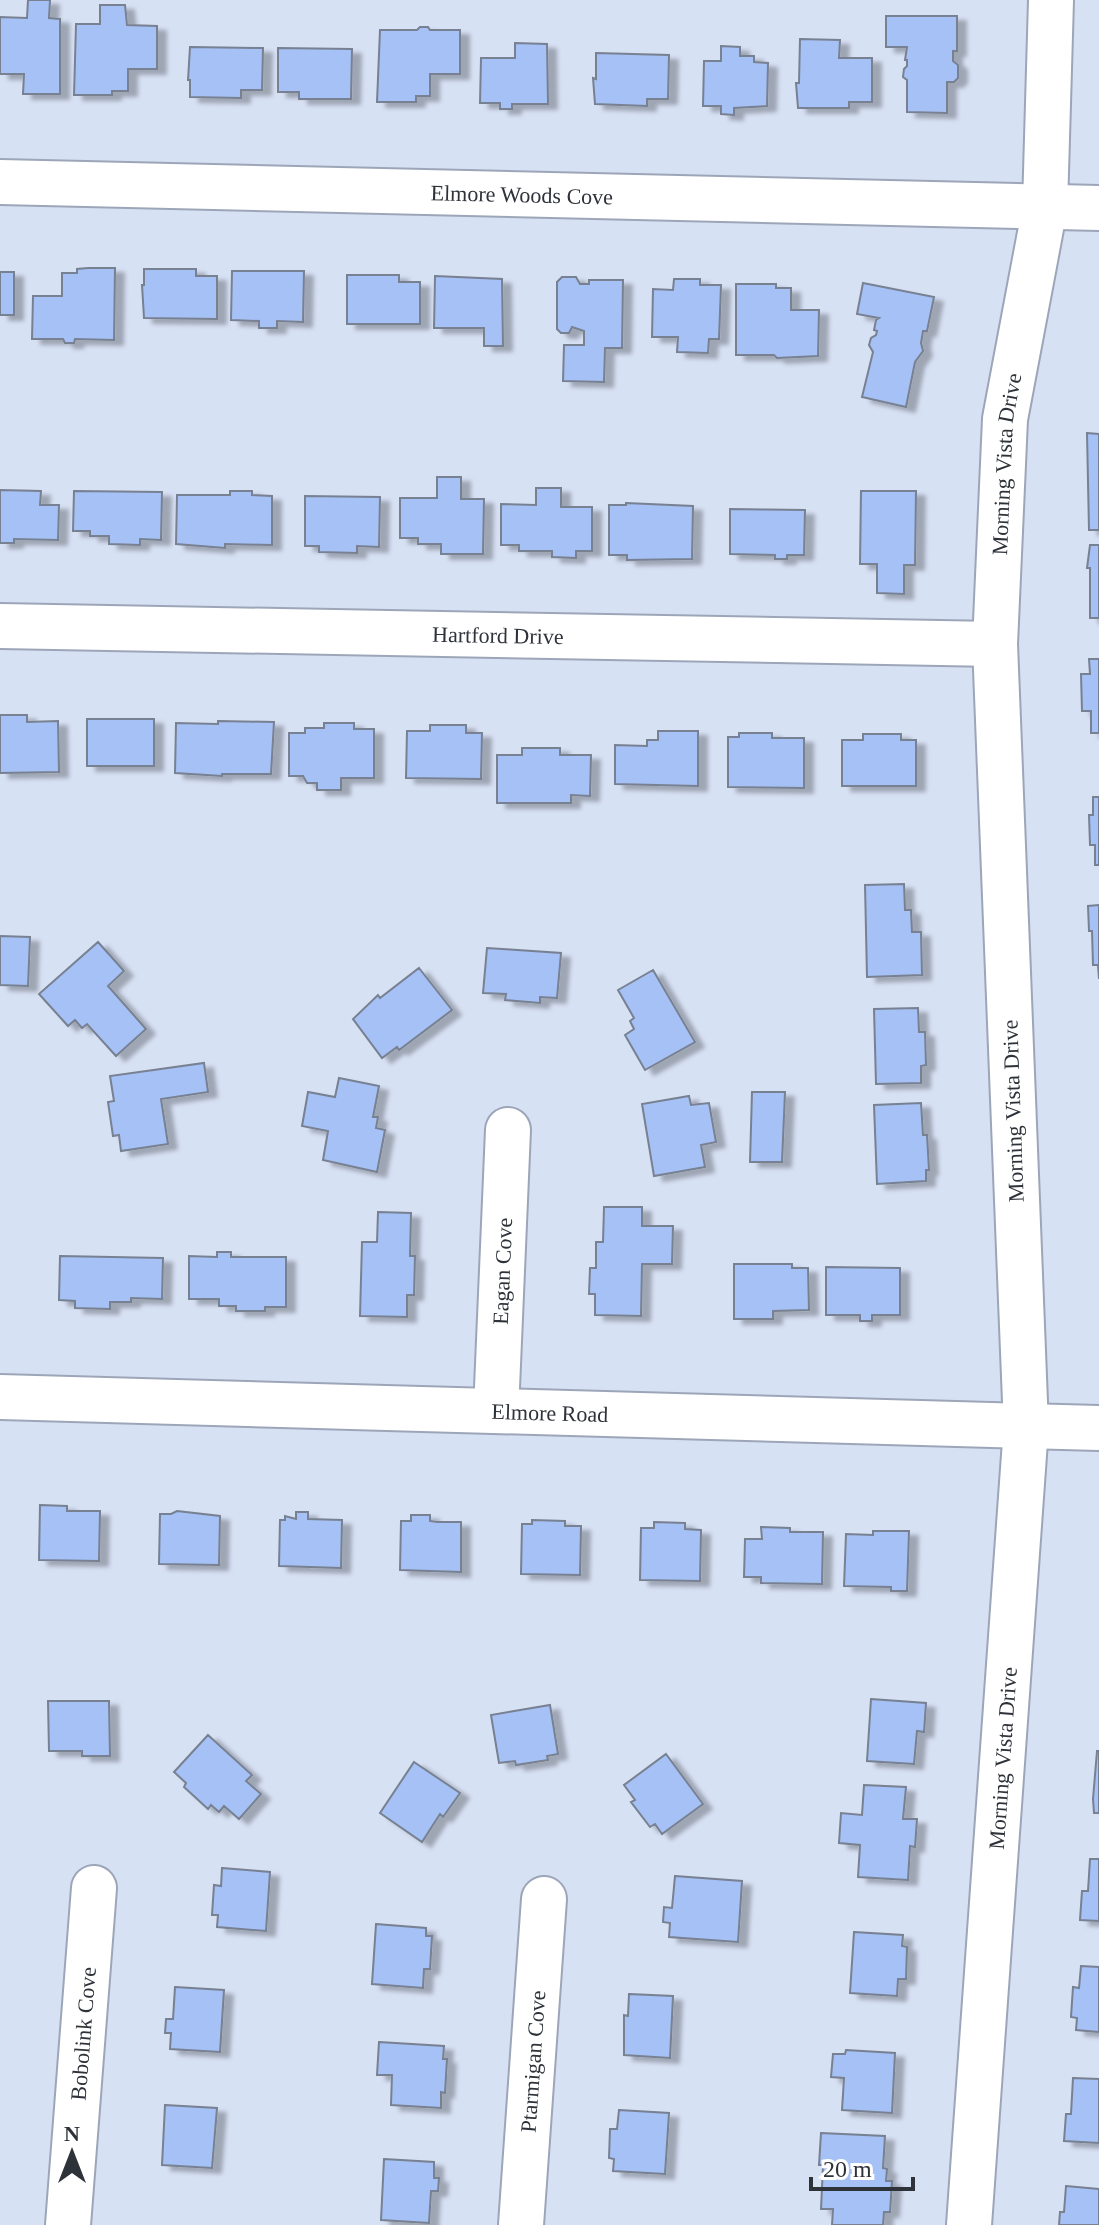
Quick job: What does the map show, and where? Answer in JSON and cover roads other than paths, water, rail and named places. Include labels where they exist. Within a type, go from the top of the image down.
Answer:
[{"type":"street","name":"Morning Vista Drive","points":[[969,2225],[1026,1427],[995,644],[1005,419],[1045,207],[1051,0]]},
{"type":"street","name":"Elmore Woods Cove","points":[[0,182],[1099,208]]},
{"type":"street","name":"Hartford Drive","points":[[0,626],[995,644]]},
{"type":"street","name":"Eagan Cove","points":[[496,1411],[508,1130]]},
{"type":"street","name":"Elmore Road","points":[[0,1397],[1099,1428]]},
{"type":"street","name":"Bobolink Cove","points":[[68,2225],[94,1888]]},
{"type":"street","name":"Ptarmigan Cove","points":[[521,2225],[544,1899]]}]
